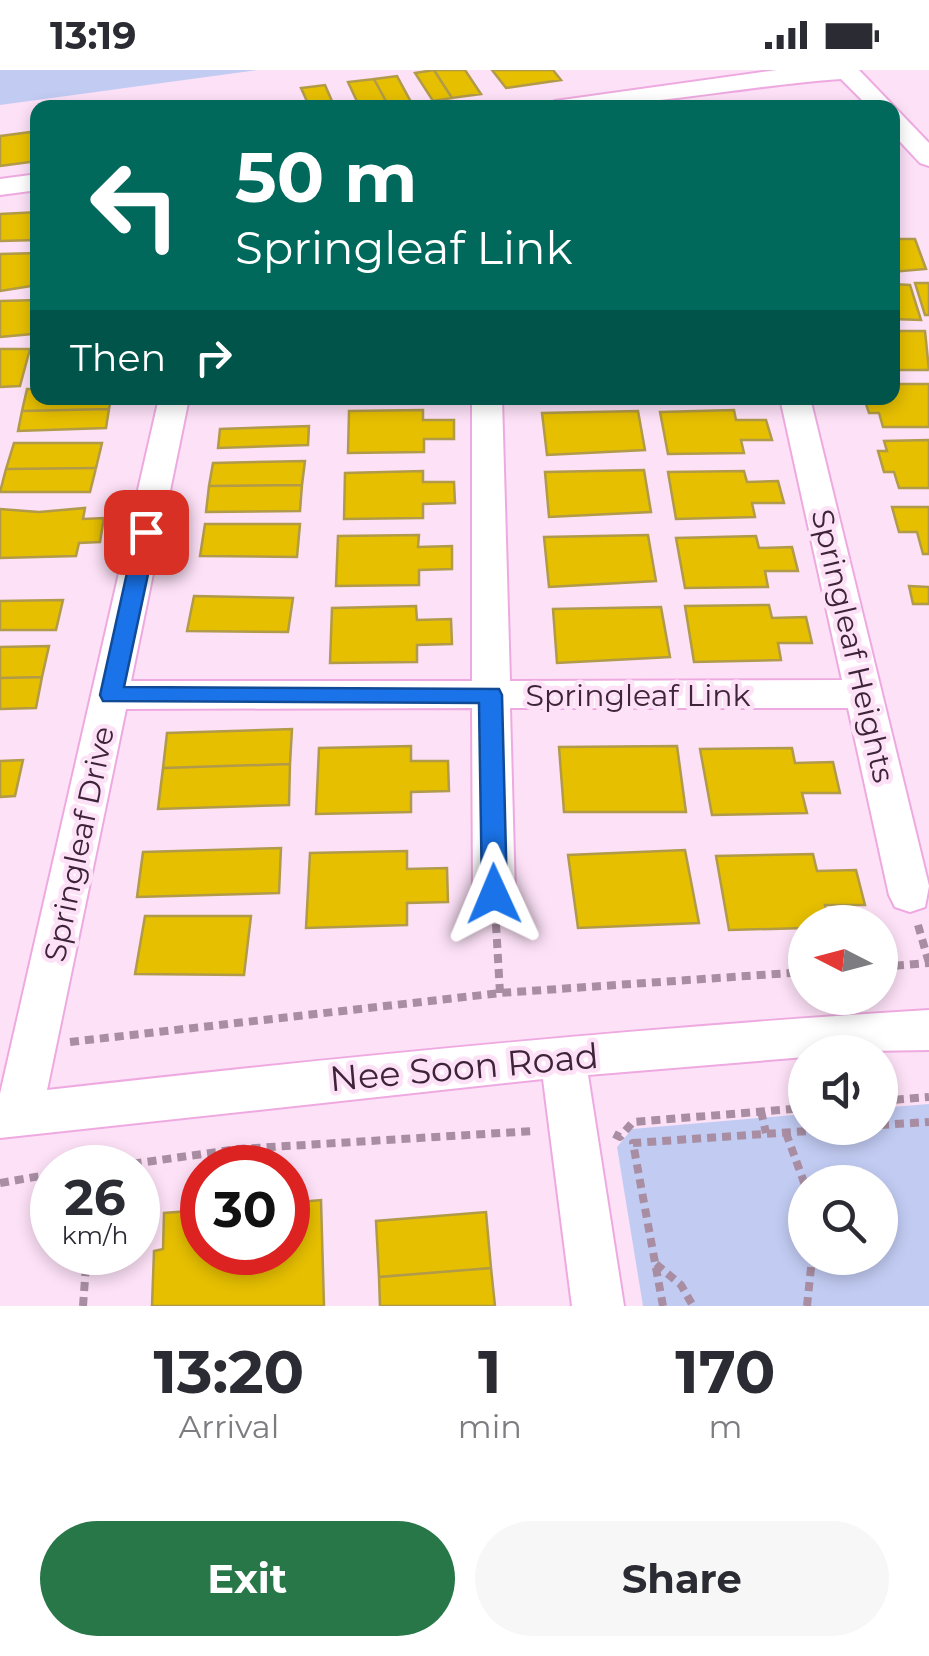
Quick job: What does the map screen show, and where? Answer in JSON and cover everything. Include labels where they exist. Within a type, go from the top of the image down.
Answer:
[{"type":"street","points":[[667,100],[723,96],[845,71],[876,100]]},
{"type":"street","points":[[900,126],[929,158]]},
{"type":"street","points":[[0,187],[30,183]]},
{"type":"street","name":"Springleaf Drive","points":[[10,1116],[36,1046],[173,405]]},
{"type":"street","points":[[487,405],[494,894]]},
{"type":"street","name":"Springleaf Heights","points":[[797,405],[910,895]]},
{"type":"street","name":"Springleaf Link","points":[[111,695],[864,694]]},
{"type":"street","name":"Nee Soon Road","points":[[10,1116],[330,1079],[728,1042],[929,1030]]},
{"type":"street","points":[[562,1058],[598,1306]]},
{"type":"path","points":[[494,894],[500,993]]},
{"type":"path","points":[[898,965],[929,963]]},
{"type":"path","points":[[36,1046],[500,993],[788,973]]},
{"type":"path","points":[[898,1099],[929,1096]]},
{"type":"path","points":[[160,1160],[238,1149],[598,1126],[620,1137],[632,1122],[788,1110]]},
{"type":"path","points":[[761,1112],[766,1133]]},
{"type":"path","points":[[898,1124],[929,1122]]},
{"type":"path","points":[[662,1306],[633,1143],[786,1132],[798,1165]]},
{"type":"path","points":[[0,1183],[30,1178]]},
{"type":"path","points":[[656,1264],[681,1286],[694,1306]]},
{"type":"path","points":[[83,1306],[85,1275]]},
{"type":"path","points":[[808,1306],[811,1275]]},
{"type":"shaded area","points":[[0,70],[257,70],[30,100],[0,105]]},
{"type":"shaded area","points":[[929,1104],[929,1306],[643,1306],[617,1147],[632,1129],[788,1115],[788,1145],[898,1145],[898,1107]]},
{"type":"building","points":[[434,70],[452,98],[432,100],[415,73]]},
{"type":"building","points":[[434,70],[465,70],[481,94],[452,98]]},
{"type":"building","points":[[492,70],[553,70],[561,80],[506,88]]},
{"type":"building","points":[[397,76],[410,100],[385,100],[374,79]]},
{"type":"building","points":[[374,79],[385,100],[356,100],[348,82]]},
{"type":"building","points":[[325,85],[332,100],[306,100],[301,88]]},
{"type":"building","points":[[30,132],[30,162],[0,166],[0,136]]},
{"type":"building","points":[[30,212],[30,240],[0,241],[0,214]]},
{"type":"building","points":[[900,239],[915,239],[926,269],[900,271]]},
{"type":"building","points":[[30,253],[30,286],[0,291],[0,254]]},
{"type":"building","points":[[915,283],[929,283],[929,315],[925,315]]},
{"type":"building","points":[[900,284],[910,285],[921,320],[900,319]]},
{"type":"building","points":[[30,300],[30,334],[0,337],[0,301]]},
{"type":"building","points":[[900,331],[925,331],[929,370],[900,370]]},
{"type":"building","points":[[0,349],[30,349],[20,386],[0,387]]},
{"type":"building","points":[[900,384],[929,384],[929,427],[883,427],[879,413],[869,413],[866,405],[900,405]]},
{"type":"building","points":[[27,389],[30,405],[110,405],[109,409],[22,411]]},
{"type":"building","points":[[109,409],[106,428],[18,431],[22,411]]},
{"type":"building","points":[[423,410],[423,420],[454,420],[454,439],[424,439],[424,452],[348,453],[349,411]]},
{"type":"building","points":[[734,410],[736,420],[766,420],[772,440],[741,440],[744,453],[668,454],[660,412]]},
{"type":"building","points":[[638,411],[645,450],[547,455],[542,413]]},
{"type":"building","points":[[309,426],[308,445],[218,448],[220,429]]},
{"type":"building","points":[[929,440],[929,488],[899,488],[894,472],[884,472],[878,451],[887,451],[884,441]]},
{"type":"building","points":[[14,443],[102,443],[96,468],[6,469]]},
{"type":"building","points":[[305,461],[302,485],[209,486],[213,463]]},
{"type":"building","points":[[96,468],[90,492],[0,492],[6,469]]},
{"type":"building","points":[[644,470],[651,512],[549,517],[545,472]]},
{"type":"building","points":[[423,471],[423,482],[454,482],[455,503],[423,504],[423,518],[344,519],[345,473]]},
{"type":"building","points":[[744,471],[747,482],[778,481],[784,503],[752,503],[755,517],[676,519],[668,472]]},
{"type":"building","points":[[302,485],[300,511],[206,512],[209,486]]},
{"type":"building","points":[[892,507],[929,507],[929,554],[923,554],[917,532],[899,532]]},
{"type":"building","points":[[85,508],[83,519],[104,518],[100,542],[79,543],[76,556],[0,558],[0,509],[39,512]]},
{"type":"building","points":[[205,524],[300,524],[297,557],[200,556]]},
{"type":"building","points":[[419,535],[418,547],[452,546],[452,569],[419,570],[419,585],[336,586],[338,536]]},
{"type":"building","points":[[648,535],[656,581],[549,587],[544,537]]},
{"type":"building","points":[[756,536],[759,548],[792,547],[798,571],[765,571],[768,587],[685,588],[676,538]]},
{"type":"building","points":[[909,586],[929,587],[929,604],[913,604]]},
{"type":"building","points":[[194,596],[293,598],[288,632],[187,631]]},
{"type":"building","points":[[63,600],[56,630],[0,630],[0,601]]},
{"type":"building","points":[[769,605],[772,618],[806,617],[812,643],[778,643],[781,660],[694,662],[685,606]]},
{"type":"building","points":[[416,606],[417,620],[451,619],[452,644],[417,645],[417,662],[330,663],[332,608]]},
{"type":"building","points":[[661,607],[670,657],[557,663],[553,609]]},
{"type":"building","points":[[49,646],[42,677],[0,678],[0,647]]},
{"type":"building","points":[[42,677],[36,708],[0,709],[0,678]]},
{"type":"building","points":[[292,729],[290,764],[163,768],[167,733]]},
{"type":"building","points":[[411,746],[411,761],[448,761],[449,791],[411,792],[411,812],[316,814],[319,748]]},
{"type":"building","points":[[677,746],[686,812],[564,812],[559,747]]},
{"type":"building","points":[[792,748],[795,763],[833,762],[840,793],[802,793],[807,813],[712,815],[700,749]]},
{"type":"building","points":[[23,760],[15,796],[0,797],[0,761]]},
{"type":"building","points":[[290,764],[289,805],[158,809],[163,768]]},
{"type":"building","points":[[281,848],[279,893],[137,897],[143,852]]},
{"type":"building","points":[[685,850],[699,923],[578,928],[568,855]]},
{"type":"building","points":[[407,851],[407,869],[447,868],[448,902],[407,903],[407,925],[306,928],[310,853]]},
{"type":"building","points":[[813,854],[817,871],[856,870],[865,905],[788,905],[788,928],[729,930],[716,856]]},
{"type":"building","points":[[145,916],[251,916],[244,975],[135,974]]},
{"type":"building","points":[[321,1200],[324,1306],[152,1306],[153,1275],[160,1275],[164,1213],[180,1212],[180,1275],[310,1275],[310,1201]]},
{"type":"building","points":[[486,1212],[491,1268],[379,1277],[376,1221]]},
{"type":"building","points":[[491,1268],[495,1306],[380,1306],[379,1277]]},
{"type":"route","points":[[146,532],[111,695],[490,695],[494,894]]}]
